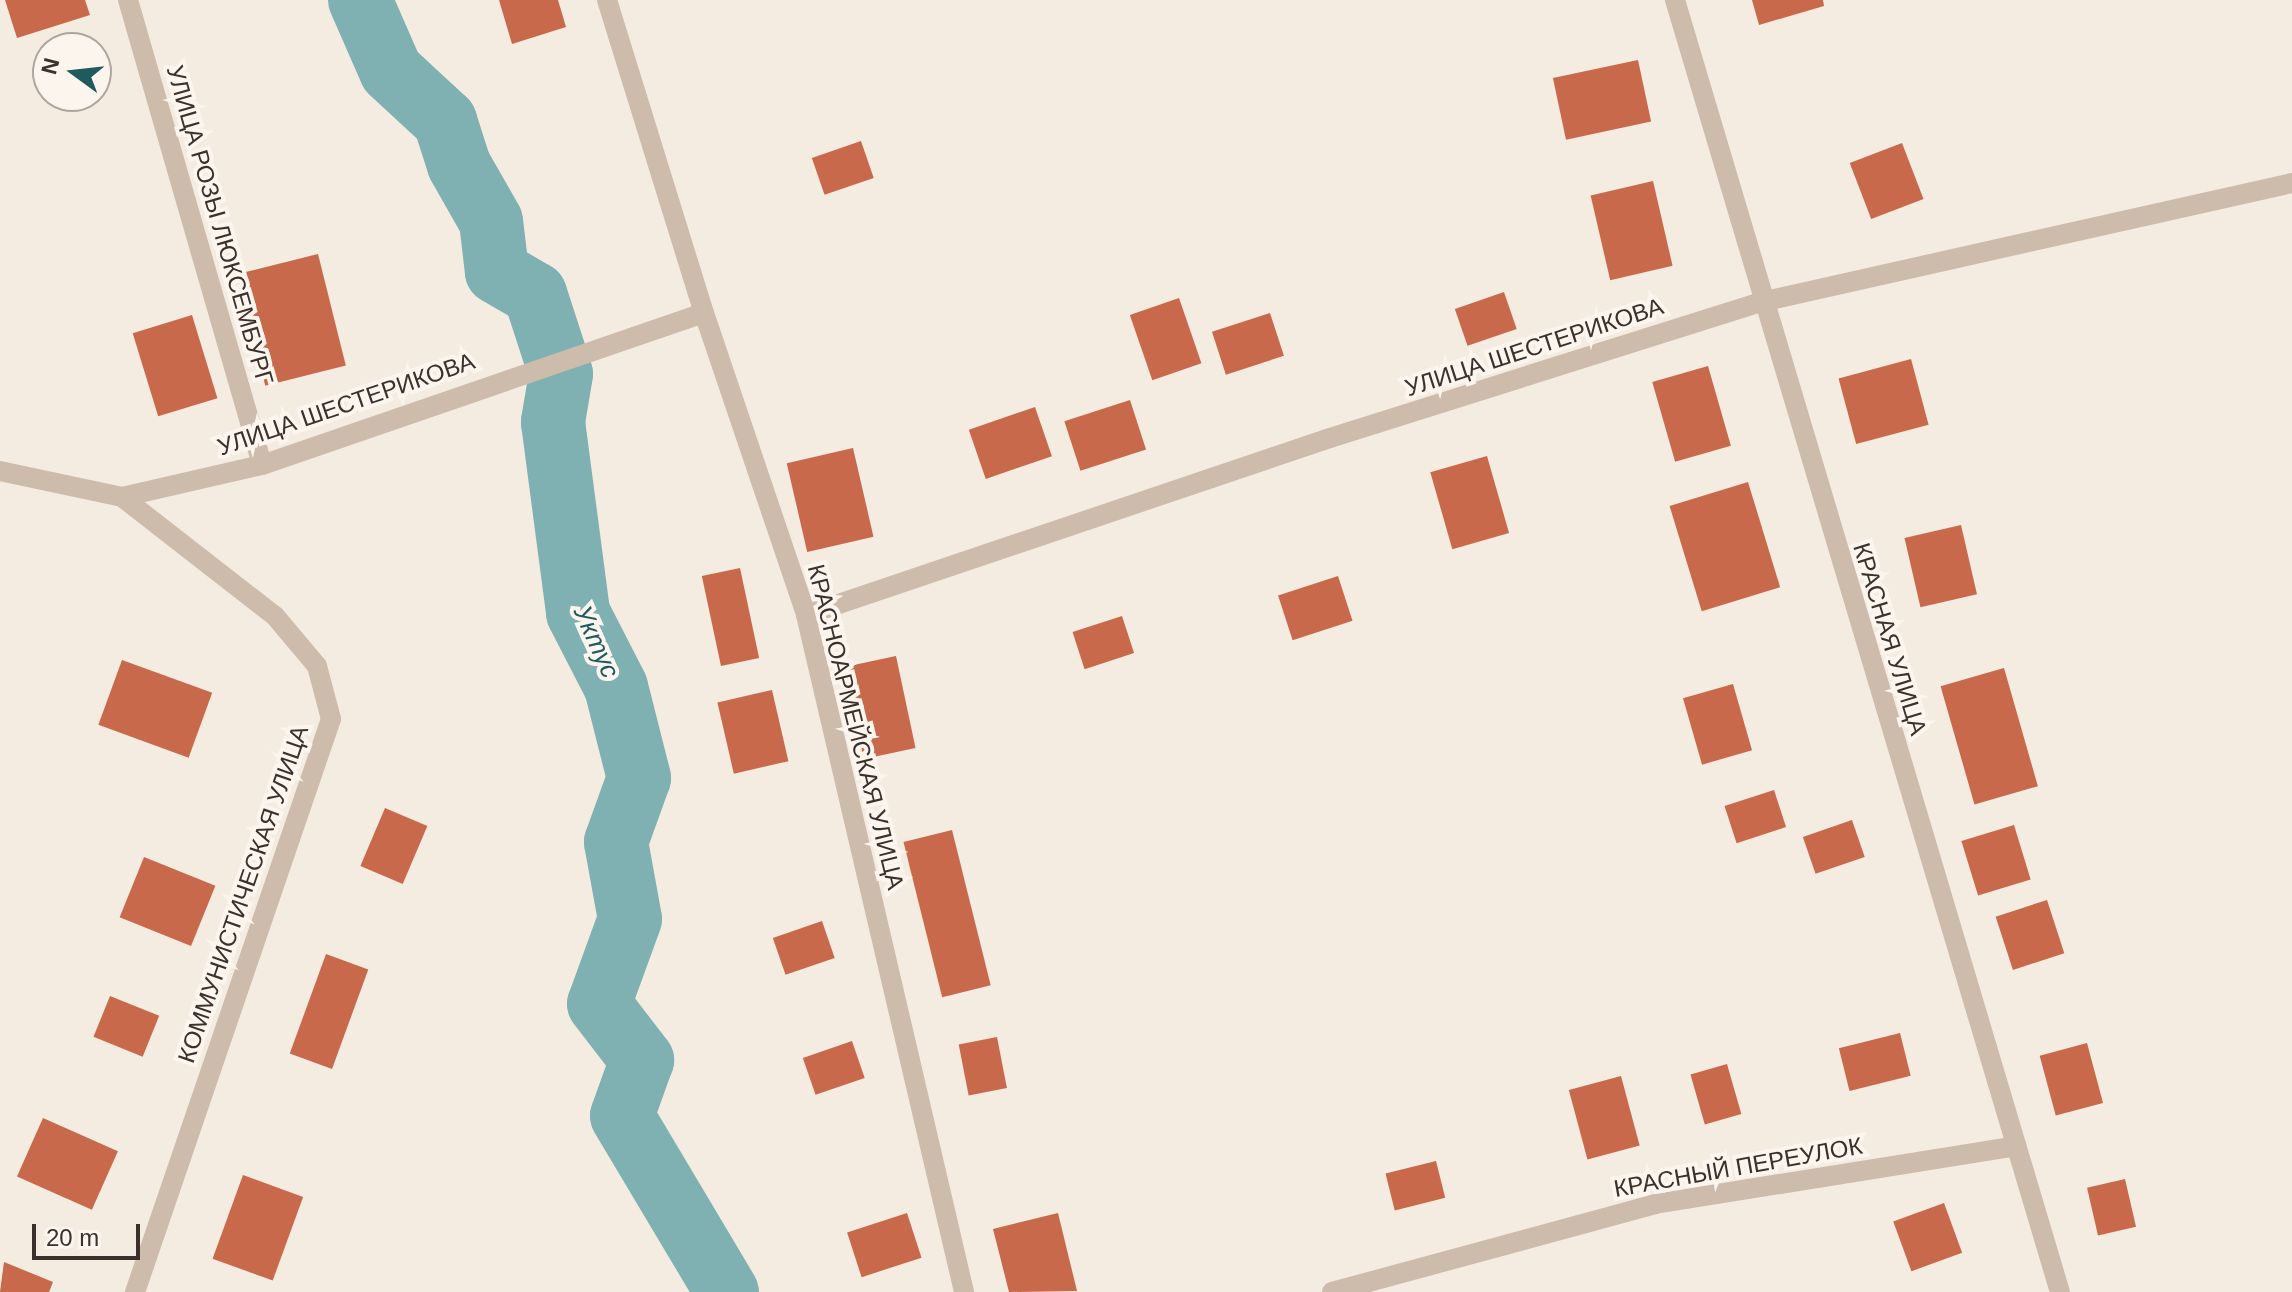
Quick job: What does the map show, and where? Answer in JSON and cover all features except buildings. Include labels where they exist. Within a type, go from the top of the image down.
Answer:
[{"type":"street","name":"УЛИЦА РОЗЫ ЛЮКСЕМБУРГ","points":[[128,0],[262,465]]},
{"type":"street","name":"КРАСНОАРМЕЙСКАЯ УЛИЦА","points":[[607,0],[704,313],[806,615],[964,1292]]},
{"type":"street","name":"КРАСНАЯ УЛИЦА","points":[[1675,0],[1761,302],[2060,1292]]},
{"type":"street","name":"УЛИЦА ШЕСТЕРИКОВА","points":[[806,615],[1330,438],[1761,302],[2292,183]]},
{"type":"street","name":"УЛИЦА ШЕСТЕРИКОВА","points":[[0,471],[122,497],[262,465],[704,313]]},
{"type":"street","name":"КОММУНИСТИЧЕСКАЯ УЛИЦА","points":[[122,497],[275,616],[317,666],[331,719],[135,1292]]},
{"type":"street","name":"КРАСНЫЙ ПЕРЕУЛОК","points":[[1332,1292],[1655,1204],[2016,1146]]},
{"type":"waterway","name":"Уктус","points":[[360,0],[391,71],[445,121],[459,165],[491,221],[497,272],[535,294],[561,374],[553,422],[578,613],[616,687],[639,778],[616,842],[630,919],[599,1004],[642,1060],[622,1116],[727,1292]]}]
